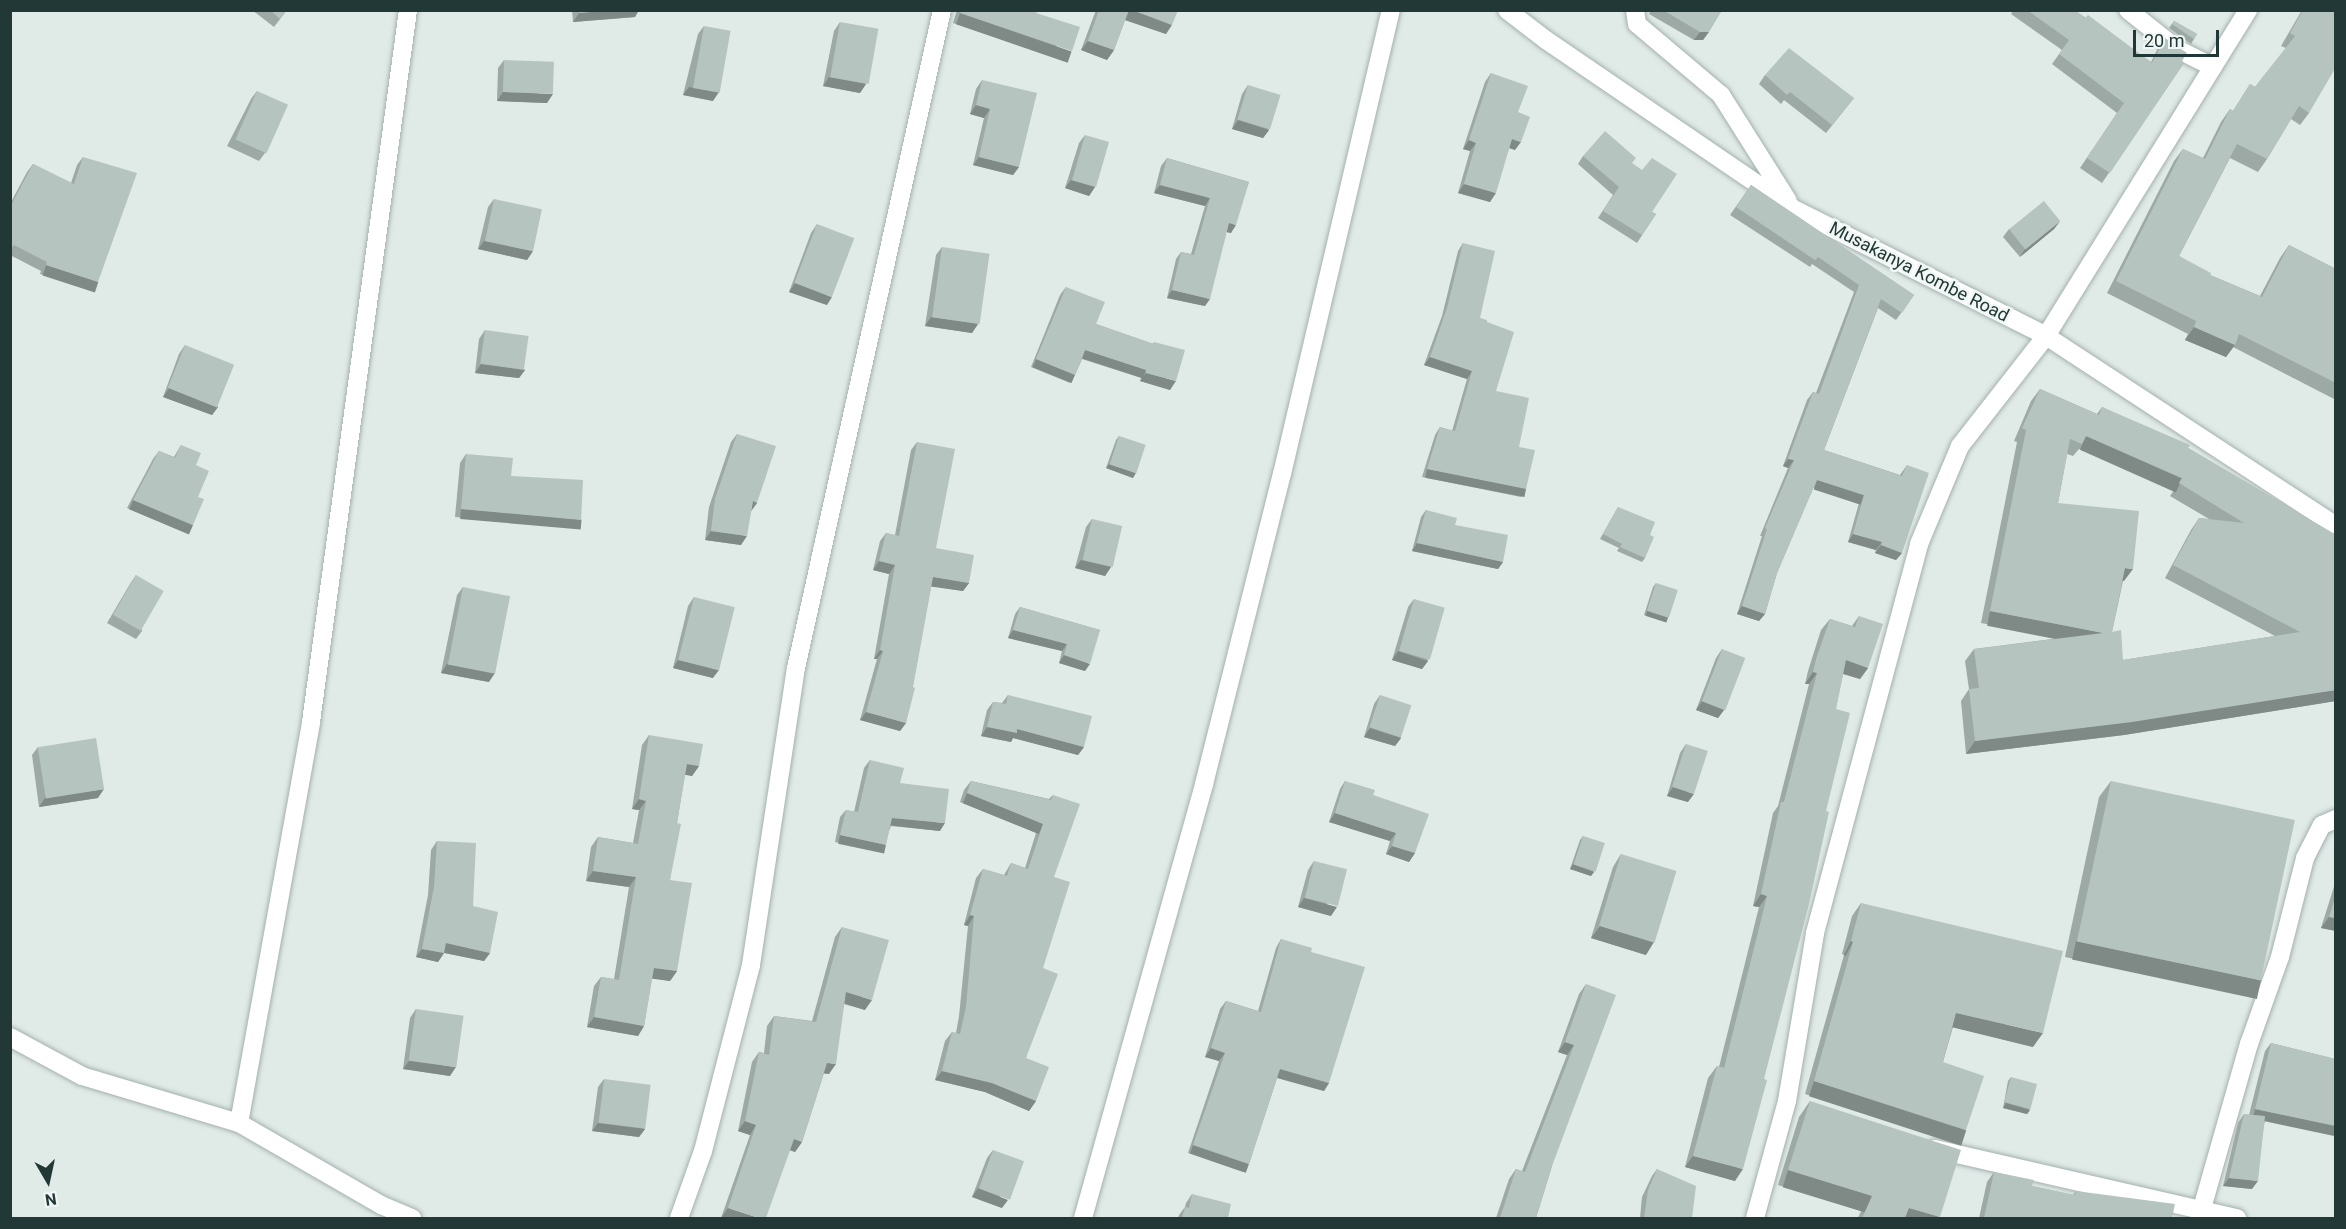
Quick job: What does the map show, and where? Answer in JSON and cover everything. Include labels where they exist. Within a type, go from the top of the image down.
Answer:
[{"type":"street","points":[[239,1123],[311,722],[408,10]]},
{"type":"street","points":[[679,1218],[703,1151],[751,966],[795,668],[942,10]]},
{"type":"street","points":[[1083,1218],[1210,761],[1282,474],[1391,10]]},
{"type":"street","name":"Musakanya Kombe Road","points":[[1507,10],[1546,40],[1792,208],[2046,336],[2336,526]]},
{"type":"street","points":[[1635,10],[1637,24],[1721,95],[1792,208]]},
{"type":"street","points":[[2128,10],[2177,49],[2213,67]]},
{"type":"street","points":[[1755,1218],[1787,1101],[1815,933],[1920,544],[1960,446],[2046,336],[2248,10]]},
{"type":"street","points":[[2201,1215],[2249,1044],[2280,957],[2305,858],[2322,825],[2336,819]]},
{"type":"street","points":[[10,1037],[82,1076],[239,1123],[381,1206],[412,1218]]},
{"type":"street","points":[[1787,1101],[1809,1108]]},
{"type":"street","points":[[1920,1144],[2201,1215],[2237,1218]]},
{"type":"building","points":[[270,10],[287,10],[280,19]]},
{"type":"building","points":[[579,10],[615,10],[579,13]]},
{"type":"building","points":[[960,10],[1037,10],[1036,13],[1080,27],[1072,51],[960,13]]},
{"type":"building","points":[[1099,10],[1129,10],[1114,50],[1088,41]]},
{"type":"building","points":[[1132,10],[1178,10],[1172,25]]},
{"type":"building","points":[[1663,10],[1722,10],[1709,32],[1700,32]]},
{"type":"building","points":[[2027,10],[2074,10],[2085,18],[2088,15],[2152,63],[2165,38],[2187,53],[2182,61],[2184,63],[2110,173],[2087,158],[2124,103],[2059,54],[2069,40]]},
{"type":"building","points":[[2303,10],[2336,10],[2336,67],[2309,113],[2299,106],[2267,159],[2237,144],[2179,256],[2211,273],[2210,275],[2262,297],[2289,245],[2336,269],[2336,383],[2239,334],[2235,345],[2194,327],[2196,321],[2116,281],[2183,149],[2205,159],[2230,109],[2233,111],[2250,84],[2255,87],[2295,36],[2290,33]]},
{"type":"building","points":[[2174,21],[2197,34],[2194,39],[2172,24]]},
{"type":"building","points":[[840,22],[878,29],[869,84],[830,77]]},
{"type":"building","points":[[704,26],[731,31],[720,93],[693,88]]},
{"type":"building","points":[[1789,48],[1854,98],[1832,125],[1790,92],[1787,95],[1765,75]]},
{"type":"building","points":[[504,60],[554,62],[553,94],[503,92]]},
{"type":"building","points":[[1491,73],[1528,86],[1518,112],[1530,117],[1521,142],[1512,139],[1496,193],[1464,184],[1476,143],[1469,140]]},
{"type":"building","points":[[982,80],[1037,93],[1019,167],[979,157],[990,109],[976,105]]},
{"type":"building","points":[[1248,85],[1281,95],[1270,129],[1237,119]]},
{"type":"building","points":[[257,91],[288,105],[267,153],[235,139]]},
{"type":"building","points":[[1605,131],[1636,158],[1632,163],[1642,170],[1652,158],[1677,174],[1652,212],[1656,214],[1642,235],[1603,211],[1619,187],[1583,156]]},
{"type":"building","points":[[1085,135],[1109,142],[1096,187],[1072,180]]},
{"type":"building","points":[[83,157],[137,173],[98,282],[46,265],[47,262],[14,245],[10,250],[10,207],[33,164],[74,184]]},
{"type":"building","points":[[1167,158],[1249,182],[1236,225],[1229,223],[1210,299],[1172,290],[1181,252],[1194,255],[1210,198],[1160,185]]},
{"type":"building","points":[[1751,185],[1914,295],[1902,313],[1881,299],[1824,450],[1902,476],[1907,465],[1929,473],[1902,553],[1881,545],[1882,542],[1853,534],[1864,495],[1817,480],[1777,573],[1765,614],[1742,606],[1767,529],[1765,528],[1794,460],[1788,459],[1813,392],[1819,394],[1859,285],[1818,257],[1815,260],[1736,207]]},
{"type":"building","points":[[494,199],[542,209],[533,251],[485,241]]},
{"type":"building","points":[[2044,201],[2060,221],[2025,250],[2009,229]]},
{"type":"building","points":[[817,224],[854,238],[832,297],[794,283]]},
{"type":"building","points":[[1463,243],[1495,251],[1480,318],[1514,332],[1496,391],[1529,398],[1519,447],[1535,450],[1526,489],[1427,469],[1440,427],[1455,431],[1472,371],[1430,357],[1447,308]]},
{"type":"building","points":[[942,247],[990,254],[980,324],[932,317]]},
{"type":"building","points":[[1066,287],[1105,302],[1096,324],[1154,344],[1154,342],[1185,350],[1176,381],[1146,373],[1146,370],[1085,350],[1075,375],[1036,359]]},
{"type":"building","points":[[485,330],[529,336],[524,370],[480,364]]},
{"type":"building","points":[[185,345],[234,365],[217,408],[168,388]]},
{"type":"building","points":[[2040,389],[2099,415],[2102,407],[2190,445],[2188,448],[2336,535],[2336,690],[2132,722],[1975,741],[1969,689],[1979,688],[1974,649],[2103,633],[1990,611],[2026,430],[2022,428]],"holes":[[[2086,436],[2182,478],[2179,483],[2244,523],[2199,518],[2173,565],[2300,632],[2123,660],[2121,630],[2112,632],[2125,568],[2133,569],[2139,511],[2058,503],[2070,439],[2082,444]]]},
{"type":"building","points":[[737,434],[776,446],[757,503],[753,501],[747,536],[711,531],[715,499]]},
{"type":"building","points":[[1119,436],[1146,445],[1136,473],[1110,465]]},
{"type":"building","points":[[917,442],[955,449],[936,548],[974,555],[969,583],[933,577],[913,687],[915,688],[906,723],[866,712],[883,651],[880,650],[895,565],[879,561],[886,533],[899,536]]},
{"type":"building","points":[[181,445],[201,453],[196,465],[209,471],[198,497],[204,499],[193,525],[133,500],[159,451],[175,458]]},
{"type":"building","points":[[466,454],[513,458],[511,476],[583,480],[581,520],[461,509]]},
{"type":"building","points":[[1618,507],[1655,522],[1650,535],[1654,537],[1645,558],[1620,547],[1622,544],[1603,534]]},
{"type":"building","points":[[1426,510],[1457,518],[1455,525],[1508,535],[1503,562],[1417,543]]},
{"type":"building","points":[[1092,519],[1122,526],[1113,567],[1083,560]]},
{"type":"building","points":[[136,575],[164,591],[141,631],[113,615]]},
{"type":"building","points":[[1656,583],[1678,590],[1669,618],[1647,611]]},
{"type":"building","points":[[463,587],[510,596],[495,674],[448,665]]},
{"type":"building","points":[[694,597],[735,607],[719,670],[678,660]]},
{"type":"building","points":[[1414,599],[1445,608],[1430,660],[1399,651]]},
{"type":"building","points":[[1020,607],[1100,630],[1090,664],[1064,655],[1067,644],[1013,630]]},
{"type":"building","points":[[1859,616],[1883,624],[1868,668],[1846,660],[1836,709],[1850,713],[1826,811],[1829,812],[1809,904],[1743,1169],[1693,1156],[1717,1066],[1724,1068],[1767,896],[1761,894],[1781,802],[1784,802],[1817,673],[1813,672],[1816,659],[1830,619],[1855,627]]},
{"type":"building","points":[[1722,649],[1745,658],[1725,710],[1702,701]]},
{"type":"building","points":[[1008,695],[1092,716],[1084,747],[1017,729],[1017,733],[987,727],[993,702],[1006,704]]},
{"type":"building","points":[[1380,695],[1411,705],[1401,738],[1369,727]]},
{"type":"building","points":[[649,735],[703,744],[699,766],[687,764],[677,823],[681,824],[670,880],[692,883],[677,971],[654,968],[644,1026],[594,1017],[601,977],[619,980],[636,877],[593,871],[598,837],[638,844],[646,801],[639,799]]},
{"type":"building","points":[[96,738],[104,789],[46,799],[38,747]]},
{"type":"building","points":[[1686,744],[1708,751],[1694,794],[1672,787]]},
{"type":"building","points":[[870,760],[904,768],[900,783],[949,789],[945,823],[892,818],[886,845],[840,835],[846,810],[858,812]]},
{"type":"building","points":[[971,781],[1051,800],[1053,795],[1080,804],[1054,877],[1070,882],[1043,968],[1058,974],[1026,1058],[1049,1067],[1036,1101],[992,1083],[942,1071],[952,1032],[960,1034],[966,1007],[974,916],[970,915],[983,869],[1007,876],[1011,863],[1028,869],[1043,824],[967,793]]},
{"type":"building","points":[[1345,781],[1375,790],[1373,795],[1429,814],[1415,853],[1392,846],[1396,833],[1335,813]]},
{"type":"building","points":[[2111,781],[2295,820],[2261,981],[2077,941]]},
{"type":"building","points":[[1583,836],[1605,843],[1596,872],[1574,865]]},
{"type":"building","points":[[437,841],[476,843],[473,906],[498,912],[490,953],[446,943],[444,953],[422,949],[434,887]]},
{"type":"building","points":[[1621,854],[1676,871],[1655,943],[1599,926]]},
{"type":"building","points":[[1314,861],[1347,869],[1338,906],[1305,898]]},
{"type":"building","points":[[2336,895],[2336,918],[2329,917]]},
{"type":"building","points":[[1861,903],[2063,951],[2043,1033],[1956,1013],[1943,1062],[1984,1076],[1966,1130],[1814,1081],[1853,942],[1851,941]]},
{"type":"building","points":[[842,927],[889,940],[872,1000],[846,992],[836,1064],[827,1063],[802,1142],[794,1139],[766,1218],[728,1208],[756,1125],[745,1121],[759,1052],[769,1055],[774,1016],[816,1022]]},
{"type":"building","points":[[1281,939],[1312,948],[1311,952],[1365,967],[1329,1083],[1280,1069],[1249,1164],[1193,1145],[1225,1053],[1211,1048],[1226,1001],[1261,1012]]},
{"type":"building","points":[[1586,984],[1616,995],[1552,1166],[1536,1218],[1500,1218],[1516,1169],[1525,1172],[1574,1045],[1565,1042]]},
{"type":"building","points":[[416,1009],[464,1016],[456,1067],[409,1060]]},
{"type":"building","points":[[2271,1043],[2336,1059],[2336,1126],[2255,1109]]},
{"type":"building","points":[[2011,1077],[2037,1084],[2030,1109],[2004,1102]]},
{"type":"building","points":[[604,1079],[651,1085],[645,1128],[599,1123]]},
{"type":"building","points":[[1810,1101],[1961,1150],[1940,1217],[1909,1208],[1905,1218],[1862,1218],[1872,1196],[1788,1170]]},
{"type":"building","points":[[2244,1114],[2265,1116],[2258,1181],[2229,1178]]},
{"type":"building","points":[[993,1150],[1024,1161],[1010,1200],[979,1189]]},
{"type":"building","points":[[1657,1169],[1696,1186],[1692,1218],[1644,1218],[1648,1190]]},
{"type":"building","points":[[1994,1172],[2034,1180],[2032,1186],[2075,1195],[2076,1191],[2175,1204],[2172,1218],[1984,1218]]},
{"type":"building","points":[[1192,1194],[1231,1204],[1228,1218],[1182,1218],[1185,1207],[1189,1208]]}]
